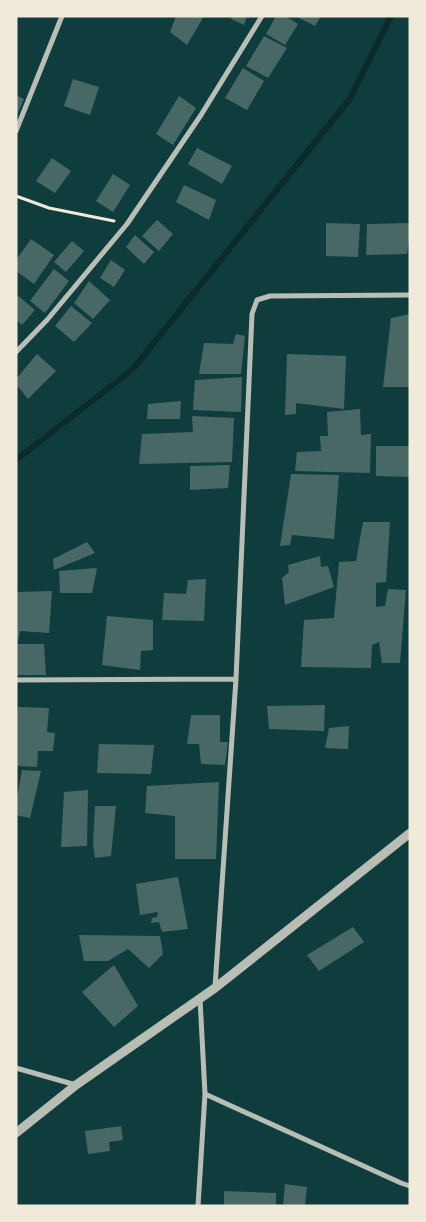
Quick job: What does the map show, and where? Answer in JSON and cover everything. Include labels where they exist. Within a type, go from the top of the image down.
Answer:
[{"type":"street","points":[[16,132],[62,16]]},
{"type":"street","points":[[16,352],[47,320],[127,224],[201,115],[262,16]]},
{"type":"street","points":[[216,988],[236,679],[252,314],[257,300],[270,296],[410,295]]},
{"type":"street","points":[[16,680],[236,679]]},
{"type":"street","points":[[16,1133],[76,1085],[216,988],[410,833]]},
{"type":"street","points":[[198,1206],[205,1094],[200,999]]},
{"type":"street","points":[[16,1068],[76,1085]]},
{"type":"street","points":[[205,1094],[410,1186]]},
{"type":"path","points":[[16,196],[49,208],[127,224]]},
{"type":"building","points":[[176,16],[204,16],[187,45],[170,32]]},
{"type":"building","points":[[232,16],[247,16],[244,25],[231,19]]},
{"type":"building","points":[[276,16],[285,16],[298,24],[285,45],[266,34]]},
{"type":"building","points":[[295,16],[321,16],[315,26]]},
{"type":"building","points":[[264,36],[287,48],[268,78],[246,66]]},
{"type":"building","points":[[243,68],[264,81],[247,110],[225,98]]},
{"type":"building","points":[[73,79],[99,87],[90,115],[64,106]]},
{"type":"building","points":[[16,95],[24,99],[16,117]]},
{"type":"building","points":[[179,96],[196,108],[173,145],[156,134]]},
{"type":"building","points":[[197,148],[232,166],[222,184],[188,164]]},
{"type":"building","points":[[52,158],[71,171],[55,193],[36,181]]},
{"type":"building","points":[[113,174],[130,185],[113,212],[96,201]]},
{"type":"building","points":[[184,185],[216,200],[209,220],[176,202]]},
{"type":"building","points":[[157,220],[173,234],[159,251],[142,236]]},
{"type":"building","points":[[326,223],[360,224],[358,257],[326,256]]},
{"type":"building","points":[[410,223],[407,254],[366,255],[367,224]]},
{"type":"building","points":[[135,235],[154,252],[144,264],[126,247]]},
{"type":"building","points":[[31,239],[54,255],[34,284],[16,271],[16,260]]},
{"type":"building","points":[[72,241],[84,251],[66,272],[54,262]]},
{"type":"building","points":[[111,260],[125,270],[114,287],[100,278]]},
{"type":"building","points":[[54,269],[69,281],[45,313],[30,301]]},
{"type":"building","points":[[89,281],[110,300],[93,319],[74,303]]},
{"type":"building","points":[[16,294],[35,310],[22,325],[16,320]]},
{"type":"building","points":[[71,306],[92,323],[74,342],[55,326]]},
{"type":"building","points":[[410,314],[410,387],[383,387],[391,318]]},
{"type":"building","points":[[236,334],[245,336],[241,374],[199,374],[204,343],[233,344]]},
{"type":"building","points":[[37,354],[56,371],[28,399],[16,384],[16,379]]},
{"type":"building","points":[[287,354],[346,356],[344,409],[296,403],[296,414],[285,415]]},
{"type":"building","points":[[242,377],[241,412],[193,410],[195,380]]},
{"type":"building","points":[[181,401],[180,419],[147,419],[148,404]]},
{"type":"building","points":[[360,409],[361,435],[371,434],[370,473],[295,471],[297,452],[321,451],[320,436],[328,436],[327,412]]},
{"type":"building","points":[[192,416],[234,418],[232,462],[139,464],[142,434],[193,432]]},
{"type":"building","points":[[376,446],[410,446],[410,477],[376,476]]},
{"type":"building","points":[[230,465],[228,488],[190,490],[190,466]]},
{"type":"building","points":[[291,474],[339,475],[334,539],[292,535],[290,545],[280,546]]},
{"type":"building","points":[[363,522],[390,522],[386,582],[376,583],[376,607],[385,606],[388,589],[406,590],[400,663],[382,663],[379,642],[372,645],[371,668],[301,667],[304,620],[334,618],[339,562],[356,561]]},
{"type":"building","points":[[87,542],[95,553],[54,570],[53,559]]},
{"type":"building","points":[[320,556],[321,567],[328,566],[334,587],[285,605],[282,578],[289,572],[288,565]]},
{"type":"building","points":[[97,568],[92,593],[60,593],[59,571]]},
{"type":"building","points":[[206,579],[204,621],[162,620],[164,593],[186,594],[188,580]]},
{"type":"building","points":[[52,591],[49,633],[20,631],[18,641],[16,641],[16,592]]},
{"type":"building","points":[[107,616],[153,620],[153,650],[141,651],[140,670],[102,665]]},
{"type":"building","points":[[16,644],[44,644],[46,675],[16,675]]},
{"type":"building","points":[[325,705],[324,731],[269,729],[267,706]]},
{"type":"building","points":[[18,707],[49,708],[47,732],[55,733],[53,751],[38,751],[37,767],[16,766],[16,721]]},
{"type":"building","points":[[191,715],[220,715],[220,742],[228,742],[225,765],[201,764],[199,744],[187,744]]},
{"type":"building","points":[[349,726],[348,749],[325,748],[329,728]]},
{"type":"building","points":[[99,744],[154,745],[151,774],[97,773]]},
{"type":"building","points":[[22,770],[41,771],[30,818],[16,815]]},
{"type":"building","points":[[219,782],[216,859],[175,859],[175,816],[145,813],[147,786]]},
{"type":"building","points":[[88,790],[87,846],[61,847],[64,792]]},
{"type":"building","points":[[95,806],[116,806],[111,856],[95,858],[93,843]]},
{"type":"building","points":[[178,877],[188,929],[162,932],[159,922],[151,923],[152,918],[157,917],[158,912],[140,915],[136,884]]},
{"type":"building","points":[[353,927],[364,942],[319,971],[307,955]]},
{"type":"building","points":[[79,935],[160,936],[163,954],[149,968],[128,949],[108,961],[84,961]]},
{"type":"building","points":[[114,965],[138,1006],[114,1027],[82,992]]},
{"type":"building","points":[[121,1126],[123,1140],[109,1142],[110,1151],[88,1154],[85,1131]]},
{"type":"building","points":[[285,1184],[307,1187],[305,1206],[283,1206]]},
{"type":"building","points":[[224,1191],[276,1193],[276,1206],[224,1206]]},
{"type":"waterway","points":[[16,460],[133,369],[349,100],[391,16]]}]
